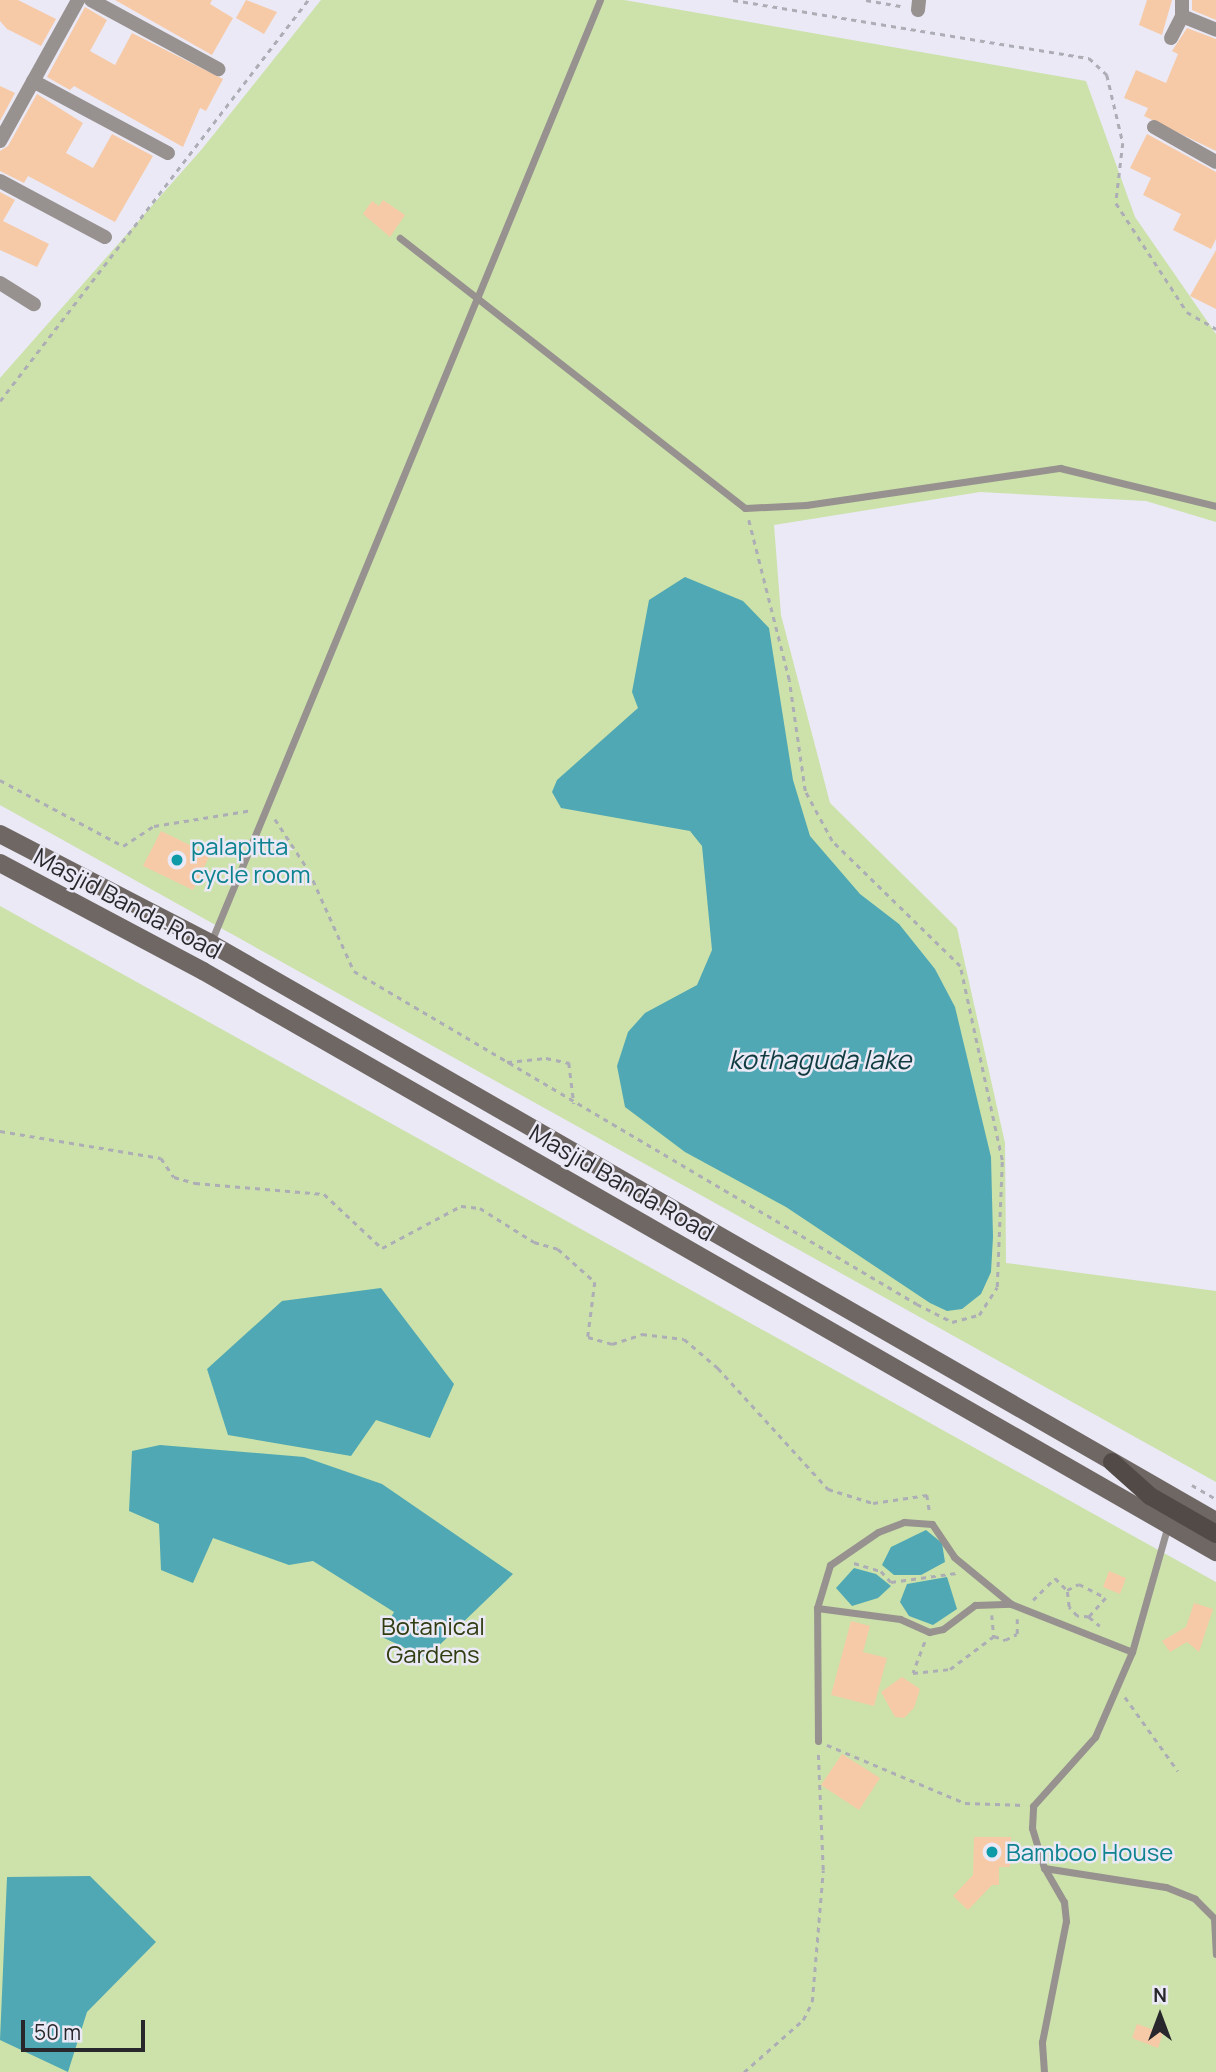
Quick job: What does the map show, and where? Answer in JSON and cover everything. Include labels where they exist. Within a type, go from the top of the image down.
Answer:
[{"type":"main road","name":"Masjid Banda Road","points":[[0,834],[210,943],[1216,1521]]},
{"type":"main road","name":"Masjid Banda Road","points":[[0,863],[203,971],[1216,1552]]},
{"type":"main road","points":[[1112,1462],[1150,1496],[1216,1534]]},
{"type":"street","points":[[0,141],[78,0]]},
{"type":"street","points":[[91,0],[218,69]]},
{"type":"street","points":[[1171,38],[1182,16],[1182,0]]},
{"type":"street","points":[[1182,16],[1216,30]]},
{"type":"street","points":[[33,81],[168,153]]},
{"type":"street","points":[[1154,127],[1216,162]]},
{"type":"street","points":[[0,181],[105,237]]},
{"type":"street","points":[[0,283],[34,303]]},
{"type":"lane","points":[[210,943],[600,0]]},
{"type":"lane","points":[[400,238],[745,508],[806,505],[1060,468],[1216,506]]},
{"type":"lane","points":[[818,1741],[817,1608],[830,1565],[895,1525],[932,1524],[970,1570],[1011,1604],[1132,1652]]},
{"type":"lane","points":[[1044,2072],[1042,2042],[1066,1921],[1064,1902],[1044,1868],[1032,1828],[1033,1806],[1095,1737],[1132,1652],[1168,1525]]},
{"type":"lane","points":[[817,1608],[900,1619],[929,1632],[943,1629],[975,1605],[994,1608],[1011,1604]]},
{"type":"lane","points":[[1044,1868],[1166,1887],[1195,1899],[1214,1918],[1216,1954]]},
{"type":"path","points":[[0,401],[308,0]]},
{"type":"path","points":[[733,0],[1089,58],[1107,75],[1123,143],[1116,203],[1187,312],[1216,329]]},
{"type":"path","points":[[866,0],[918,5]]},
{"type":"path","points":[[0,780],[123,846],[154,825],[268,808],[309,871],[354,971],[574,1104],[952,1322],[979,1315],[997,1287],[1002,1160],[961,966],[832,841],[805,792],[789,680],[745,508]]},
{"type":"path","points":[[508,1062],[546,1058],[569,1063],[574,1104]]},
{"type":"path","points":[[0,1131],[161,1158],[174,1177],[195,1183],[324,1194],[382,1248],[461,1206],[480,1208],[534,1242],[558,1249],[595,1282],[588,1336],[612,1344],[642,1334],[684,1339],[718,1368],[828,1489],[873,1503],[926,1495],[932,1524]]},
{"type":"path","points":[[838,1559],[881,1571],[891,1582],[919,1581],[970,1570]]},
{"type":"path","points":[[1023,1609],[1055,1578],[1068,1590],[1069,1607],[1077,1616],[1089,1617],[1106,1598],[1079,1584],[1068,1590]]},
{"type":"path","points":[[994,1608],[989,1627],[994,1636],[1005,1640],[1017,1634],[1020,1624],[1011,1604]]},
{"type":"path","points":[[929,1632],[913,1673],[950,1669],[994,1636]]},
{"type":"path","points":[[1117,1686],[1178,1771]]},
{"type":"path","points":[[744,2072],[803,2020],[815,1992],[823,1870],[818,1741],[965,1802],[1033,1806]]},
{"type":"green space","points":[[321,0],[624,0],[1086,81],[1135,217],[1216,334],[1216,522],[1146,501],[980,492],[774,525],[781,615],[830,803],[957,928],[1005,1143],[1006,1263],[1216,1291],[1216,1482],[0,805],[0,378],[202,149]]},
{"type":"green space","name":"Botanical Gardens","points":[[0,906],[1216,1582],[1216,2072],[0,2072]]},
{"type":"water","name":"kothaguda lake","points":[[685,577],[743,601],[769,628],[793,780],[810,836],[860,894],[899,924],[935,969],[955,1007],[991,1157],[993,1237],[991,1272],[981,1294],[962,1309],[947,1311],[930,1303],[786,1207],[685,1152],[625,1107],[617,1066],[628,1032],[645,1013],[697,985],[712,950],[702,846],[690,831],[561,808],[552,792],[557,780],[638,708],[632,692],[649,600]]},
{"type":"water","points":[[381,1288],[454,1384],[430,1438],[376,1420],[351,1456],[228,1435],[207,1369],[282,1301]]},
{"type":"water","points":[[160,1445],[304,1457],[382,1484],[513,1574],[426,1658],[380,1636],[394,1612],[313,1561],[289,1565],[213,1538],[193,1583],[161,1570],[159,1524],[129,1511],[132,1451]]},
{"type":"water","points":[[926,1530],[942,1543],[945,1562],[921,1575],[894,1575],[882,1565],[891,1547]]},
{"type":"water","points":[[854,1568],[876,1574],[891,1586],[878,1598],[852,1606],[836,1588]]},
{"type":"water","points":[[947,1577],[957,1609],[933,1625],[909,1616],[900,1602],[907,1584]]},
{"type":"water","points":[[90,1876],[156,1942],[87,2012],[68,2072],[0,2040],[7,1877]]},
{"type":"building","points":[[0,0],[18,0],[56,19],[41,46],[7,29],[0,21]]},
{"type":"building","points":[[115,0],[212,0],[210,4],[233,18],[212,55]]},
{"type":"building","points":[[246,0],[277,12],[264,34],[236,18]]},
{"type":"building","points":[[1147,0],[1172,0],[1162,35],[1139,25]]},
{"type":"building","points":[[1192,0],[1216,0],[1216,20],[1192,10]]},
{"type":"building","points":[[85,7],[107,20],[90,51],[115,65],[132,33],[223,79],[206,111],[200,108],[183,147],[74,86],[70,90],[47,77]]},
{"type":"building","points":[[1187,28],[1216,39],[1216,151],[1144,116],[1148,108],[1124,98],[1136,70],[1166,83],[1178,54],[1172,51]]},
{"type":"building","points":[[0,86],[15,93],[0,121]]},
{"type":"building","points":[[37,94],[83,123],[66,153],[93,168],[112,134],[153,156],[115,222],[28,176],[24,183],[0,171],[0,151],[8,146]]},
{"type":"building","points":[[1147,134],[1216,172],[1216,239],[1211,249],[1173,230],[1181,214],[1143,195],[1151,178],[1130,168]]},
{"type":"building","points":[[0,192],[15,200],[3,221],[49,244],[37,267],[0,250]]},
{"type":"building","points":[[383,200],[405,215],[390,237],[363,214],[372,201],[379,206]]},
{"type":"building","points":[[1216,250],[1216,309],[1190,296]]},
{"type":"building","name":"palapitta cycle room","points":[[161,831],[210,855],[193,890],[143,866]]},
{"type":"building","points":[[1109,1571],[1126,1578],[1120,1594],[1103,1587]]},
{"type":"building","points":[[1194,1603],[1213,1609],[1199,1652],[1187,1642],[1170,1652],[1162,1641],[1186,1627]]},
{"type":"building","points":[[851,1621],[870,1626],[863,1652],[887,1658],[874,1706],[831,1695]]},
{"type":"building","points":[[902,1677],[920,1689],[914,1708],[904,1718],[895,1717],[881,1692]]},
{"type":"building","points":[[842,1754],[880,1778],[859,1810],[821,1785]]},
{"type":"building","points":[[974,1837],[1011,1837],[1010,1867],[999,1867],[999,1885],[992,1885],[968,1910],[953,1896],[973,1875]]},
{"type":"building","points":[[1137,2024],[1163,2033],[1158,2048],[1132,2038]]},
{"type":"place","name":"palapitta cycle room","points":[[177,860]]},
{"type":"place","name":"Bamboo House","points":[[992,1852]]}]
